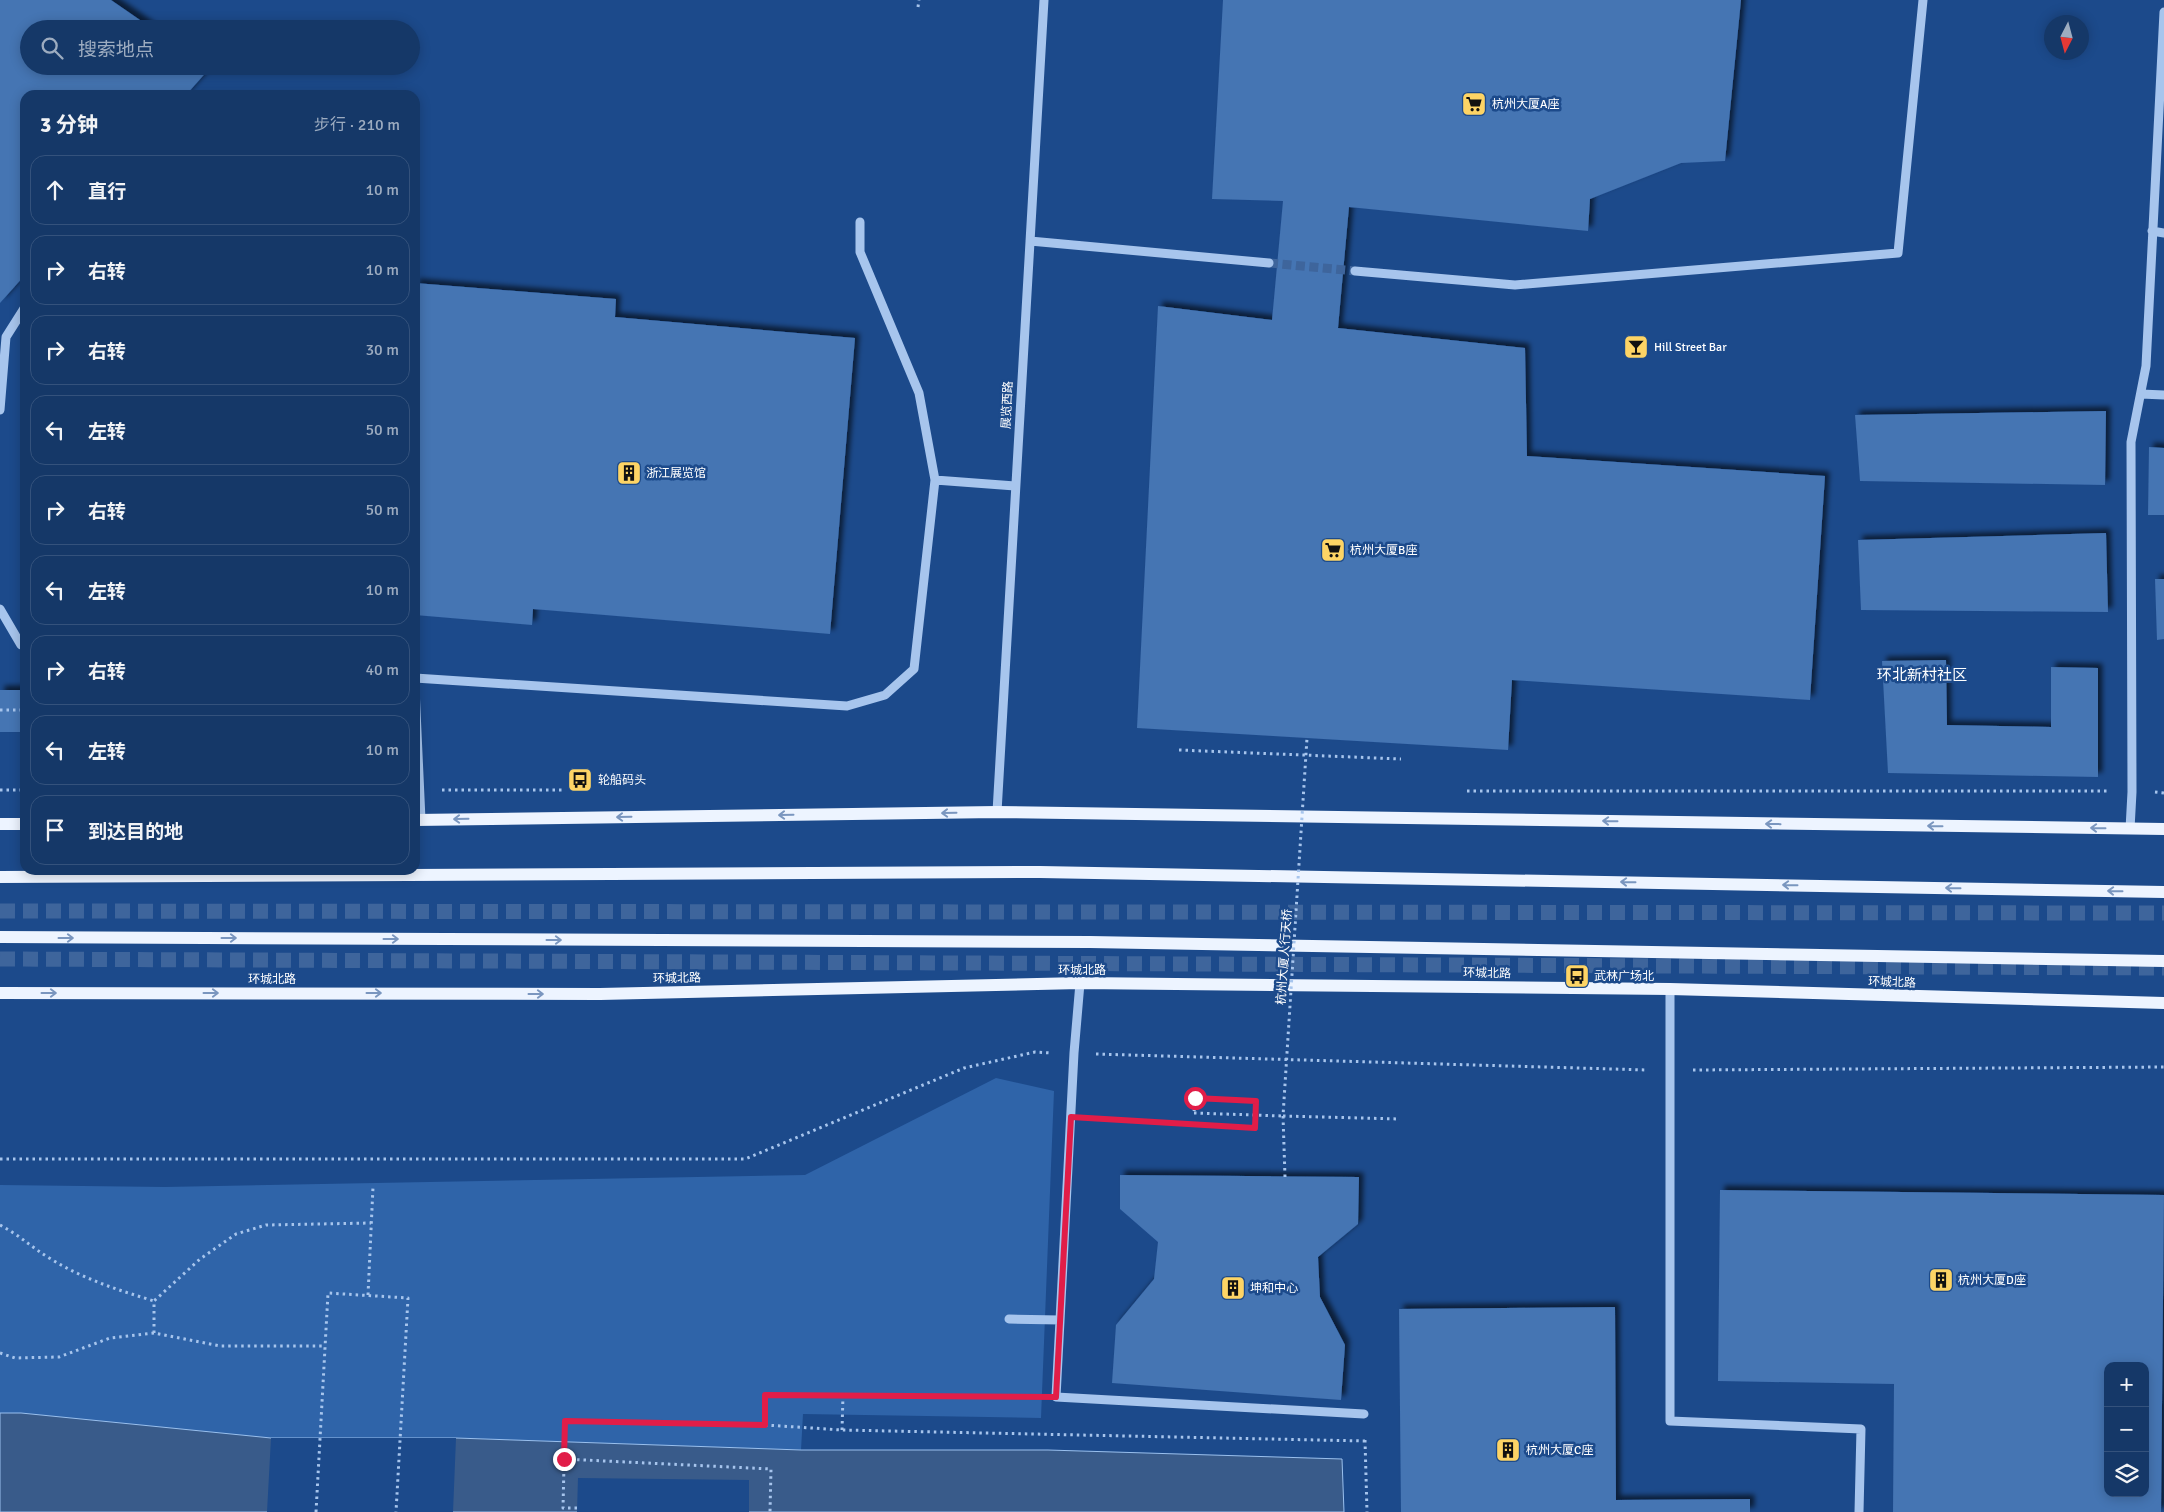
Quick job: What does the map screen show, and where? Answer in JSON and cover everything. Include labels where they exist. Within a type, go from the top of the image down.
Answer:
[{"type":"main road","points":[[420,820],[998,812],[2164,829]]},
{"type":"main road","points":[[0,824],[20,824]]},
{"type":"main road","points":[[420,875],[1040,872],[2164,892]]},
{"type":"main road","points":[[0,877],[416,875]]},
{"type":"main road","name":"环城北路","points":[[0,938],[1090,942],[2164,961]]},
{"type":"main road","name":"环城北路","points":[[0,993],[600,994],[1080,983],[1670,989],[2164,1003]]},
{"type":"street","name":"展览西路","points":[[998,812],[1044,0]]},
{"type":"street","points":[[1355,271],[1515,285],[1898,253],[1923,0]]},
{"type":"street","points":[[2130,829],[2132,792],[2131,442],[2146,366],[2164,12]]},
{"type":"street","points":[[420,678],[847,706],[885,695],[914,669],[935,480],[919,392],[860,252],[860,222]]},
{"type":"street","points":[[2152,231],[2164,232]]},
{"type":"street","points":[[1030,241],[1269,263]]},
{"type":"street","points":[[0,410],[6,337],[20,315]]},
{"type":"street","points":[[2141,394],[2164,395]]},
{"type":"street","points":[[935,480],[1015,486]]},
{"type":"street","points":[[0,609],[20,643]]},
{"type":"street","points":[[1080,983],[1056,1397],[1364,1414]]},
{"type":"street","points":[[1670,989],[1670,1421],[1861,1429],[1859,1512]]},
{"type":"street","points":[[1009,1319],[1060,1320]]},
{"type":"path","points":[[918,7],[919,0]]},
{"type":"path","points":[[0,710],[20,710]]},
{"type":"path","name":"杭州大厦人行天桥","points":[[1285,1176],[1283,1116],[1307,738]]},
{"type":"path","points":[[1179,750],[1401,759]]},
{"type":"path","points":[[0,790],[20,790]]},
{"type":"path","points":[[1071,1117],[1255,1128],[1256,1101],[1195,1098],[1194,1113],[1283,1116],[1400,1120]]},
{"type":"path","points":[[368,1295],[373,1187]]},
{"type":"path","points":[[154,1333],[154,1302],[200,1259],[236,1234],[266,1225],[371,1224]]},
{"type":"path","points":[[0,1225],[19,1234],[50,1259],[91,1281],[154,1302]]},
{"type":"path","points":[[316,1512],[328,1293],[408,1298],[396,1512]]},
{"type":"path","points":[[0,1353],[15,1358],[59,1357],[110,1338],[154,1333],[220,1346],[325,1346]]},
{"type":"path","points":[[765,1425],[765,1395],[1056,1397]]},
{"type":"path","points":[[842,1430],[843,1395]]},
{"type":"path","points":[[577,1508],[563,1508],[565,1421],[765,1425],[842,1430],[1365,1442],[1367,1512]]},
{"type":"path","points":[[564,1459],[771,1469],[770,1512]]},
{"type":"shaded area","points":[[996,1078],[1054,1091],[1041,1418],[803,1414],[801,1450],[456,1438],[271,1438],[21,1413],[0,1413],[0,1185],[165,1187],[805,1175]]},
{"type":"shaded area","points":[[0,1413],[21,1413],[271,1438],[456,1438],[801,1450],[1048,1450],[1342,1459],[1344,1512],[0,1512]]},
{"type":"pier","points":[[271,1438],[456,1438],[453,1512],[267,1512]]},
{"type":"pier","points":[[578,1478],[749,1480],[749,1512],[577,1512]]},
{"type":"building","points":[[0,0],[111,0],[140,20],[20,20],[20,75],[204,75],[190,90],[20,90],[20,281],[0,303]]},
{"type":"building","points":[[1223,0],[1741,0],[1725,161],[1681,163],[1590,199],[1588,231],[1349,207],[1338,328],[1525,348],[1527,456],[1825,476],[1810,700],[1512,680],[1508,750],[1137,728],[1158,306],[1272,320],[1283,201],[1212,199]]},
{"type":"building","name":"浙江展览馆","points":[[420,283],[616,299],[615,317],[855,338],[830,634],[533,609],[532,625],[420,615]]},
{"type":"building","points":[[2106,411],[2105,485],[1860,481],[1855,415]]},
{"type":"building","points":[[2149,447],[2164,448],[2164,515],[2148,515]]},
{"type":"building","points":[[2106,533],[2108,612],[1861,610],[1858,540]]},
{"type":"building","points":[[2155,579],[2164,579],[2164,639],[2157,640]]},
{"type":"building","points":[[1946,660],[1947,725],[2051,727],[2051,667],[2098,668],[2098,777],[1888,773],[1882,661]]},
{"type":"building","points":[[0,690],[20,690],[20,732],[0,732]]},
{"type":"building","name":"坤和中心","points":[[1120,1175],[1359,1177],[1358,1224],[1318,1257],[1320,1297],[1345,1345],[1341,1400],[1112,1383],[1116,1325],[1154,1279],[1158,1242],[1120,1209]]},
{"type":"building","name":"杭州大厦D座","points":[[1720,1190],[2164,1195],[2161,1512],[1893,1512],[1894,1384],[1718,1381]]},
{"type":"building","name":"杭州大厦C座","points":[[1615,1307],[1616,1500],[1750,1499],[1750,1512],[1401,1512],[1399,1309]]},
{"type":"tunnel","points":[[1269,263],[1355,271]]},
{"type":"tunnel","points":[[0,911],[2164,913]]},
{"type":"tunnel","points":[[0,959],[2164,968]]},
{"type":"place","name":"杭州大厦A座","points":[[1474,104]]},
{"type":"place","name":"Hill Street Bar","points":[[1636,347]]},
{"type":"place","name":"浙江展览馆","points":[[629,473]]},
{"type":"place","name":"杭州大厦B座","points":[[1333,550]]},
{"type":"place","name":"轮船码头","points":[[580,780]]},
{"type":"place","name":"武林广场北","points":[[1577,976]]},
{"type":"place","name":"杭州大厦D座","points":[[1941,1280]]},
{"type":"place","name":"坤和中心","points":[[1233,1288]]},
{"type":"place","name":"杭州大厦C座","points":[[1508,1450]]},
{"type":"district","name":"环北新村社区","points":[[1922,675]]},
{"type":"route","points":[[564,1459],[565,1421],[765,1425],[765,1395],[1056,1397],[1071,1117],[1195,1126],[1255,1128],[1256,1101],[1195,1098]]}]
